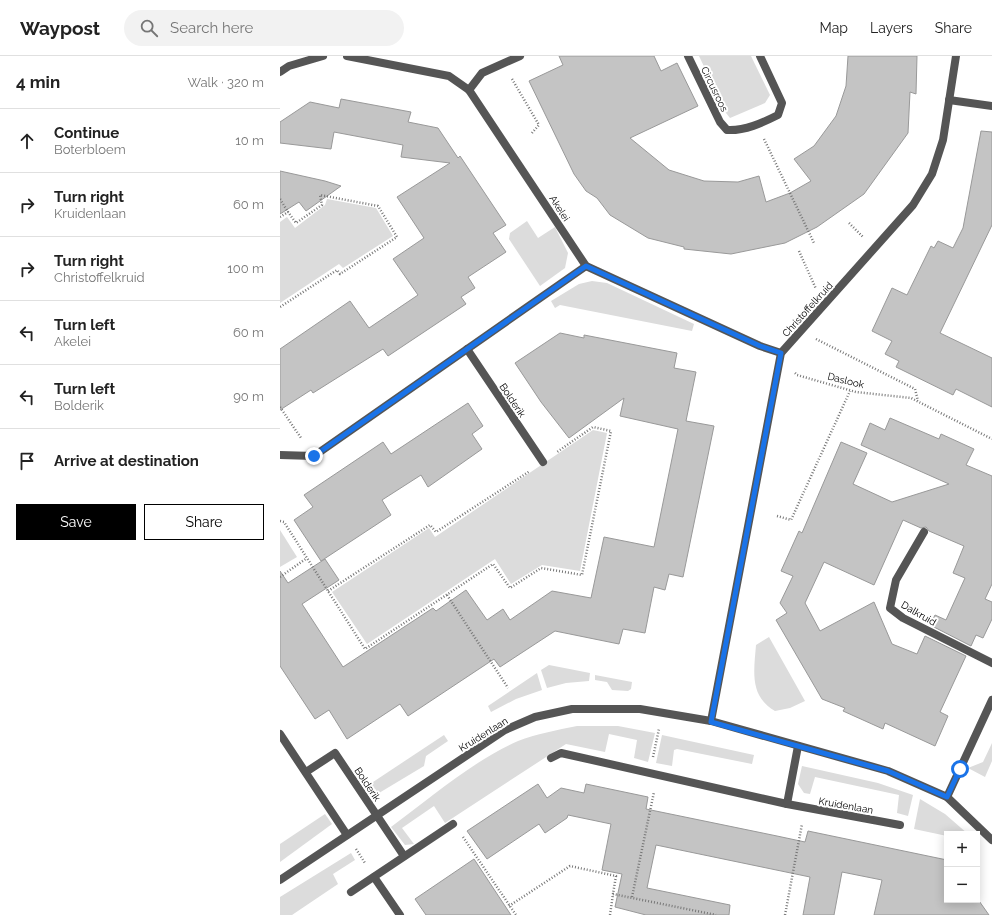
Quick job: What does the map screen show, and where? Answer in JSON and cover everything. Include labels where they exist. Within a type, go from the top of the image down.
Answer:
[{"type":"street","points":[[280,72],[289,66],[323,56]]},
{"type":"street","name":"Akelei","points":[[347,56],[449,76],[469,90],[586,266]]},
{"type":"street","points":[[469,90],[482,74],[520,56]]},
{"type":"street","name":"Circusroos","points":[[688,56],[720,122],[727,130],[757,125],[778,115],[782,103],[760,56]]},
{"type":"street","name":"Christoffelkruid","points":[[781,353],[913,205],[932,174],[943,140],[956,56]]},
{"type":"street","points":[[949,100],[992,106]]},
{"type":"street","points":[[280,455],[314,456],[586,266],[760,346],[781,353],[711,722]]},
{"type":"street","name":"Bolderik","points":[[467,349],[543,462]]},
{"type":"street","name":"Dalkruid","points":[[924,532],[896,580],[890,608],[903,618],[992,663]]},
{"type":"street","points":[[947,797],[992,700]]},
{"type":"street","name":"Kruidenlaan","points":[[280,880],[505,730],[536,716],[572,710],[640,709],[662,712],[711,722],[888,771],[947,797],[992,840]]},
{"type":"street","points":[[281,736],[347,835]]},
{"type":"street","points":[[787,804],[798,746]]},
{"type":"street","name":"Bolderik","points":[[306,772],[335,753],[404,856]]},
{"type":"street","name":"Kruidenlaan","points":[[551,758],[561,753],[787,804],[900,824]]},
{"type":"street","points":[[351,892],[454,824]]},
{"type":"street","points":[[374,877],[400,915]]},
{"type":"path","points":[[503,64],[539,125],[531,134]]},
{"type":"path","points":[[757,125],[814,244]]},
{"type":"path","points":[[280,199],[296,224],[322,205],[320,195],[378,206],[398,237],[340,274],[337,270],[280,307]]},
{"type":"path","points":[[280,217],[288,212]]},
{"type":"path","points":[[799,251],[823,306]]},
{"type":"path","name":"Daslook","points":[[801,331],[915,389],[918,401]]},
{"type":"path","name":"Daslook","points":[[781,353],[797,375],[850,391],[911,398],[992,439]]},
{"type":"path","points":[[777,516],[791,520],[850,391]]},
{"type":"path","points":[[280,407],[314,456]]},
{"type":"path","points":[[280,521],[284,522],[307,558],[328,591],[365,649],[493,564],[510,588],[541,568],[582,575],[611,431],[593,427],[543,462],[436,532],[430,524],[328,591]]},
{"type":"path","points":[[280,577],[307,558]]},
{"type":"path","points":[[447,595],[508,688]]},
{"type":"path","points":[[649,773],[662,712]]},
{"type":"path","points":[[632,897],[658,775]]},
{"type":"path","points":[[785,915],[805,807]]},
{"type":"path","points":[[454,824],[516,915]]},
{"type":"path","points":[[347,835],[374,877]]},
{"type":"path","points":[[509,906],[570,866],[616,876],[610,915]]},
{"type":"path","points":[[613,894],[716,915]]},
{"type":"shaded area","points":[[699,56],[751,56],[770,95],[765,103],[730,118],[726,113]]},
{"type":"shaded area","points":[[327,199],[376,208],[393,236],[343,268],[339,264],[280,303],[280,222],[287,217],[295,228],[325,205]]},
{"type":"shaded area","points":[[527,221],[538,238],[555,227],[568,253],[565,268],[540,286],[509,239],[510,233]]},
{"type":"shaded area","points":[[592,281],[607,283],[694,324],[692,331],[560,305],[555,308],[551,301],[579,284]]},
{"type":"shaded area","points":[[593,430],[607,433],[580,571],[542,565],[511,584],[495,559],[367,644],[332,592],[429,528],[435,537]]},
{"type":"shaded area","points":[[280,530],[297,557],[280,567]]},
{"type":"shaded area","points":[[769,637],[805,701],[790,708],[775,711],[761,698],[757,690],[754,673],[756,645]]},
{"type":"shaded area","points":[[549,665],[590,673],[589,681],[566,683],[547,688],[541,670]]},
{"type":"shaded area","points":[[537,673],[542,690],[516,699],[491,712],[488,706]]},
{"type":"shaded area","points":[[595,675],[632,682],[631,689],[628,691],[612,690],[607,682],[595,680]]},
{"type":"shaded area","points":[[577,726],[618,726],[655,733],[648,762],[634,758],[637,740],[609,734],[605,752],[566,744],[445,823],[434,806],[402,828],[414,844],[405,845],[391,827],[468,769],[501,749],[532,736]]},
{"type":"shaded area","points":[[444,735],[448,741],[426,756],[424,766],[379,793],[367,791],[367,786]]},
{"type":"shaded area","points":[[662,735],[754,755],[752,764],[677,749],[674,750],[672,766],[656,763]]},
{"type":"shaded area","points":[[992,743],[992,761],[985,777],[968,768],[983,762]]},
{"type":"shaded area","points":[[802,766],[878,783],[913,795],[908,816],[897,813],[899,795],[815,777],[810,794],[804,793],[798,784]]},
{"type":"shaded area","points":[[920,799],[945,814],[965,831],[944,831],[944,835],[914,829]]},
{"type":"shaded area","points":[[325,814],[332,824],[280,862],[280,844]]},
{"type":"shaded area","points":[[351,853],[355,860],[333,874],[338,884],[292,915],[280,915],[280,897]]},
{"type":"building","points":[[559,56],[654,56],[661,71],[677,63],[698,106],[630,138],[669,170],[704,181],[738,182],[759,176],[766,202],[790,193],[811,181],[794,159],[814,146],[836,116],[846,86],[848,56],[917,56],[916,94],[910,92],[908,133],[864,194],[817,227],[785,243],[731,254],[684,249],[684,247],[648,238],[610,215],[597,198],[586,191],[574,174],[529,81],[563,65]]},
{"type":"building","points":[[341,99],[411,112],[408,122],[438,128],[458,158],[460,156],[506,225],[493,233],[506,252],[468,277],[475,288],[461,297],[466,304],[388,356],[383,349],[313,393],[311,390],[280,410],[280,349],[350,301],[369,328],[418,295],[393,259],[424,238],[397,197],[450,163],[401,157],[403,145],[334,132],[331,149],[280,143],[280,122],[310,102],[339,108]]},
{"type":"building","points":[[981,131],[992,132],[992,225],[940,333],[992,358],[992,407],[956,389],[953,395],[896,367],[899,361],[885,354],[892,341],[872,331],[892,288],[907,295],[931,246],[934,248],[938,241],[953,248],[963,228]]},
{"type":"building","points":[[280,171],[341,186],[306,211],[299,202],[280,214]]},
{"type":"building","points":[[560,333],[584,338],[584,335],[677,353],[674,368],[696,372],[686,421],[714,426],[683,577],[669,574],[665,590],[654,587],[645,633],[623,629],[619,644],[555,631],[500,667],[494,659],[408,716],[400,704],[347,739],[329,710],[315,719],[280,666],[280,571],[288,583],[325,559],[339,580],[302,604],[343,667],[433,608],[436,611],[466,590],[487,620],[503,609],[510,620],[552,591],[591,598],[604,537],[654,547],[678,429],[620,416],[624,398],[569,438],[541,402],[515,363]]},
{"type":"building","points":[[468,403],[483,426],[472,434],[482,449],[428,487],[421,475],[382,500],[391,515],[321,561],[294,520],[313,507],[304,495],[383,442],[391,454]]},
{"type":"building","points":[[890,418],[939,439],[941,434],[974,449],[966,465],[992,476],[992,584],[985,599],[992,602],[992,619],[983,638],[976,635],[971,646],[930,625],[935,615],[946,620],[965,578],[953,573],[964,546],[929,531],[926,527],[921,528],[903,520],[874,585],[824,562],[805,603],[820,631],[874,602],[892,644],[917,654],[925,636],[966,656],[940,712],[948,716],[935,746],[885,723],[883,729],[843,711],[845,708],[822,699],[776,620],[787,613],[780,603],[793,576],[781,571],[799,531],[802,533],[841,442],[867,453],[853,484],[892,502],[949,484],[861,445],[870,423],[885,430]]},
{"type":"building","points":[[538,784],[547,798],[561,788],[584,793],[586,784],[648,797],[646,809],[805,842],[808,831],[944,859],[944,903],[980,902],[989,915],[874,915],[882,880],[842,872],[834,915],[803,915],[810,877],[656,845],[647,888],[730,905],[729,915],[646,915],[615,907],[622,874],[602,870],[611,824],[568,815],[567,818],[545,833],[539,824],[487,859],[467,831]]},
{"type":"building","points":[[474,859],[511,915],[426,915],[415,899]]},
{"type":"route","points":[[314,456],[586,266],[760,346],[781,353],[711,722],[888,771],[947,797],[960,769]]}]
